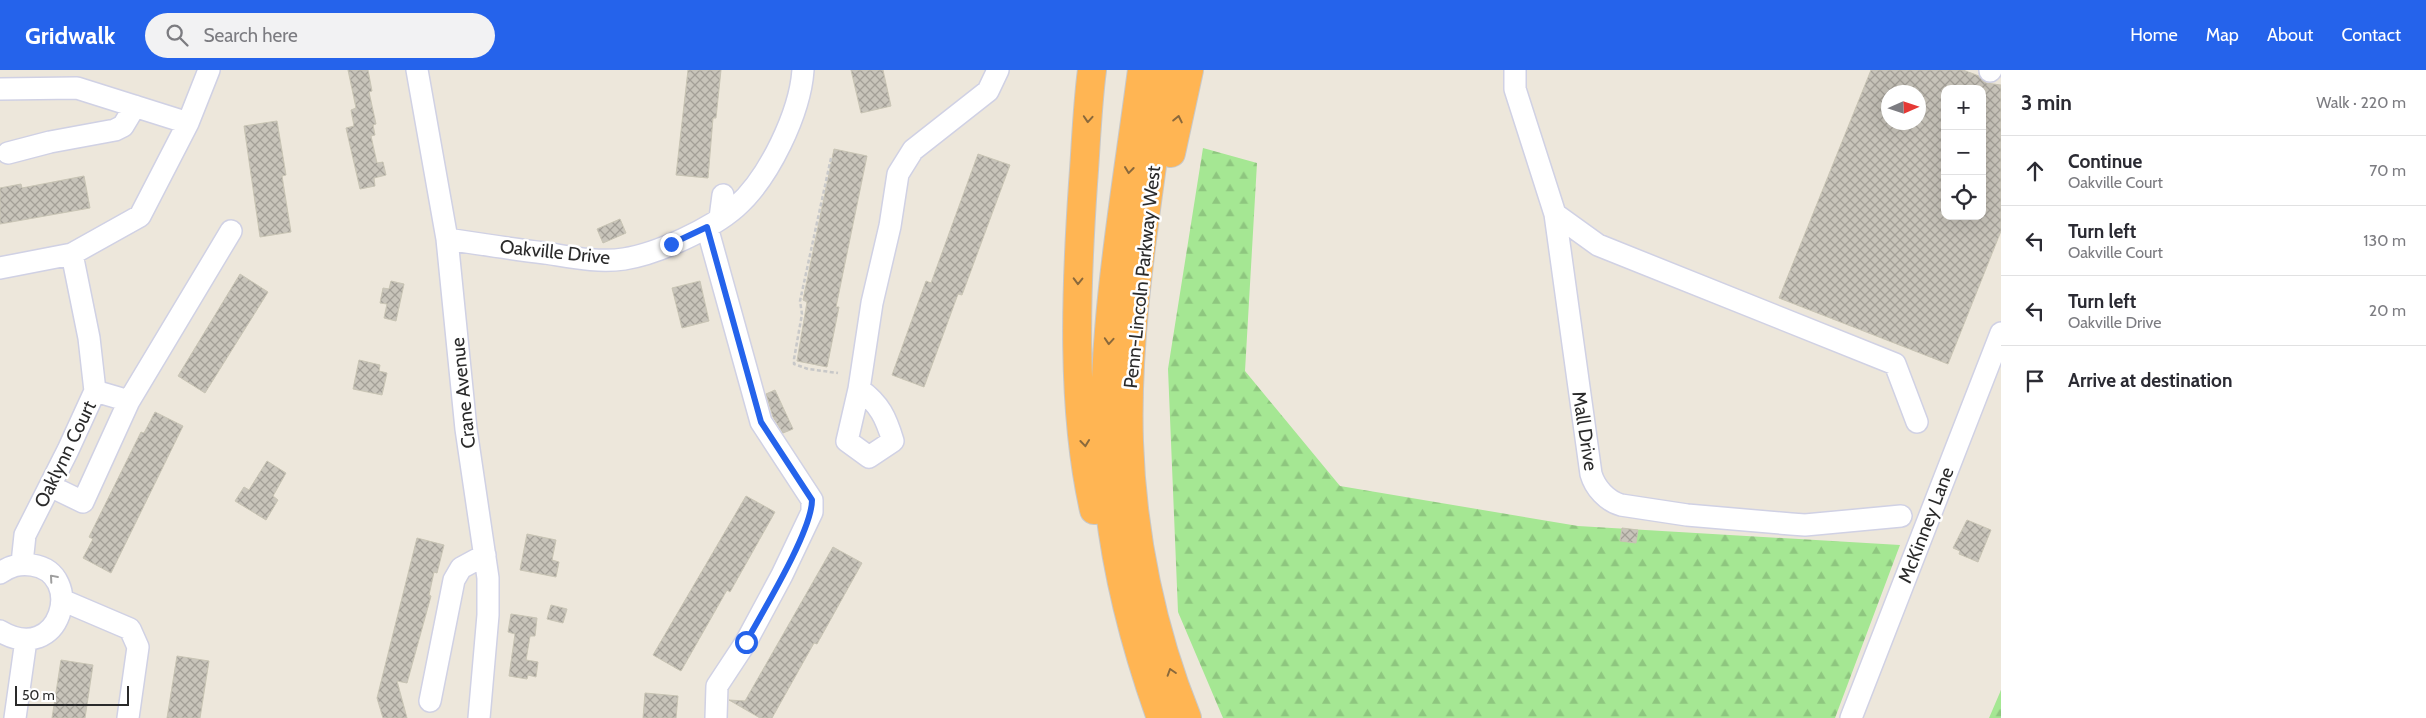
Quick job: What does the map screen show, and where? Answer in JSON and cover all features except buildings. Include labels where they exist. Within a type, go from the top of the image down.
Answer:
[{"type":"highway","points":[[1092,70],[1078,286],[1082,420],[1093,504],[1101,540],[1149,685]]},
{"type":"highway","name":"Penn-Lincoln Parkway West","points":[[1142,70],[1110,318],[1105,442],[1112,526],[1127,610],[1149,685],[1161,718]]},
{"type":"highway","name":"Penn-Lincoln Parkway West","points":[[1166,70],[1134,320],[1129,442],[1136,523],[1151,604],[1172,677],[1188,718]]},
{"type":"highway","points":[[1134,320],[1189,70]]},
{"type":"street","points":[[0,268],[72,254],[140,216],[188,123],[209,70]]},
{"type":"street","name":"Crane Avenue","points":[[417,70],[447,239],[466,429],[488,578],[488,615],[479,718]]},
{"type":"street","name":"Oakville Drive","points":[[447,239],[589,260],[624,259],[671,244],[713,223],[737,207],[762,177],[791,123],[803,70]]},
{"type":"street","points":[[859,389],[872,303],[890,226],[898,174],[913,150],[939,122],[988,91],[998,70]]},
{"type":"street","name":"Mall Drive","points":[[1515,70],[1515,89],[1555,214],[1591,474],[1599,490],[1612,501],[1621,505],[1687,515],[1805,525],[1901,516]]},
{"type":"street","points":[[0,89],[77,88],[188,123]]},
{"type":"street","points":[[8,153],[50,142],[115,130],[123,126],[135,106]]},
{"type":"street","points":[[716,718],[717,686],[746,642],[782,575],[812,512],[812,500],[761,422],[713,223],[723,195]]},
{"type":"street","points":[[1555,214],[1598,245],[1895,364],[1917,422]]},
{"type":"street","points":[[50,486],[82,502],[129,401],[231,231]]},
{"type":"street","name":"Oaklynn Court","points":[[22,563],[25,535],[95,391],[89,338],[72,254]]},
{"type":"street","name":"McKinney Lane","points":[[1851,718],[2001,333]]},
{"type":"street","points":[[95,391],[129,401]]},
{"type":"street","points":[[430,701],[454,580],[461,568],[485,556]]},
{"type":"street","points":[[0,573],[8,567],[22,563],[37,566],[50,573],[59,585],[62,600],[60,614],[53,627],[41,636],[26,640],[12,638],[0,630]]},
{"type":"street","points":[[62,600],[130,629],[138,647],[128,718]]},
{"type":"street","points":[[15,718],[26,640]]},
{"type":"path","points":[[831,158],[800,302],[802,314],[794,364],[838,373]]},
{"type":"path","points":[[818,370],[819,366]]},
{"type":"green space","points":[[1203,148],[1257,163],[1245,371],[1340,486],[1578,526],[1900,545],[1835,718],[1223,718],[1178,612],[1168,369]]},
{"type":"green space","points":[[2001,690],[2001,718],[1989,718]]},
{"type":"route","points":[[671,244],[707,227],[761,422],[808,490],[812,500],[812,512],[782,575],[746,642]]}]
